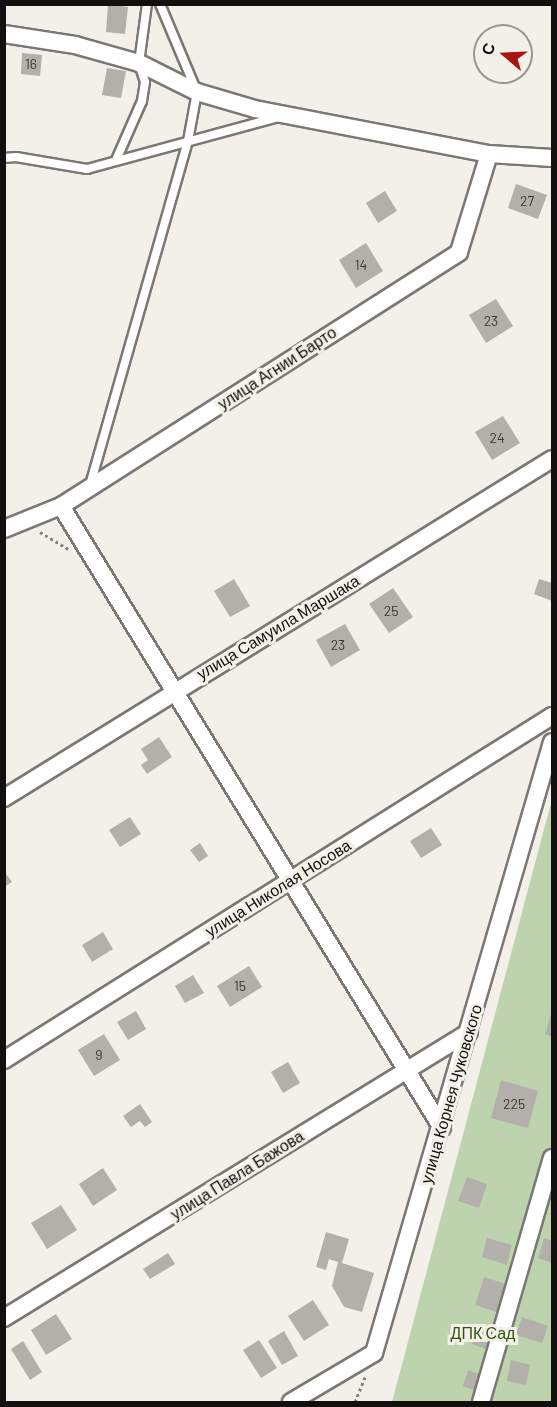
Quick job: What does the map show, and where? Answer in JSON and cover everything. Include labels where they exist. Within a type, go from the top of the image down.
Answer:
[{"type":"street","points":[[4,34],[75,45],[139,63],[197,92],[285,115],[489,154],[552,158]]},
{"type":"street","name":"улица Агнии Барто","points":[[8,527],[61,506],[459,252],[489,154]]},
{"type":"street","name":"улица Самуила Маршака","points":[[4,798],[552,459]]},
{"type":"street","points":[[61,506],[442,1128]]},
{"type":"street","name":"улица Николая Носова","points":[[4,1060],[552,716]]},
{"type":"street","name":"улица Корнея Чуковского","points":[[291,1402],[374,1353],[442,1128],[552,742]]},
{"type":"street","name":"улица Павла Бажова","points":[[4,1318],[469,1032]]},
{"type":"street","points":[[481,1402],[552,1158]]},
{"type":"lane","points":[[116,160],[142,101],[145,82],[139,63],[147,4]]},
{"type":"lane","points":[[89,488],[188,141],[197,92],[160,4]]},
{"type":"lane","points":[[4,158],[16,157],[87,169],[285,115]]},
{"type":"path","points":[[8,527],[41,532],[70,550]]},
{"type":"green space","name":"ДПК Сад","points":[[552,800],[552,1402],[392,1402],[543,833]]},
{"type":"building","points":[[108,4],[128,7],[125,34],[106,32]]},
{"type":"building","points":[[22,53],[42,55],[40,76],[21,74]]},
{"type":"building","points":[[107,68],[126,71],[121,98],[102,95]]},
{"type":"building","points":[[516,184],[547,195],[538,219],[508,208]]},
{"type":"building","points":[[385,191],[397,211],[378,223],[366,203]]},
{"type":"building","points":[[366,243],[383,271],[356,288],[339,260]]},
{"type":"building","points":[[496,299],[513,326],[486,343],[469,315]]},
{"type":"building","points":[[503,416],[520,443],[492,460],[475,432]]},
{"type":"building","points":[[234,579],[250,606],[230,617],[214,591]]},
{"type":"building","points":[[539,579],[552,583],[552,601],[534,594]]},
{"type":"building","points":[[393,588],[413,617],[389,633],[369,604]]},
{"type":"building","points":[[345,624],[360,650],[331,667],[316,640]]},
{"type":"building","points":[[159,737],[172,757],[147,774],[141,765],[148,760],[141,749]]},
{"type":"building","points":[[130,817],[141,834],[120,847],[109,830]]},
{"type":"building","points":[[431,828],[442,845],[421,858],[410,841]]},
{"type":"building","points":[[200,843],[208,856],[199,862],[190,850]]},
{"type":"building","points":[[4,871],[12,882],[4,887]]},
{"type":"building","points":[[103,932],[113,949],[92,962],[82,945]]},
{"type":"building","points":[[249,966],[262,987],[230,1007],[217,986]]},
{"type":"building","points":[[193,975],[204,993],[185,1003],[175,986]]},
{"type":"building","points":[[136,1011],[146,1029],[128,1040],[117,1022]]},
{"type":"building","points":[[552,1011],[552,1037],[545,1034]]},
{"type":"building","points":[[104,1034],[120,1060],[94,1076],[78,1050]]},
{"type":"building","points":[[288,1062],[300,1083],[283,1093],[271,1072]]},
{"type":"building","points":[[501,1080],[538,1091],[528,1128],[491,1118]]},
{"type":"building","points":[[140,1104],[152,1122],[145,1127],[140,1121],[131,1127],[123,1116]]},
{"type":"building","points":[[103,1168],[117,1190],[93,1206],[79,1184]]},
{"type":"building","points":[[467,1177],[487,1184],[479,1208],[458,1201]]},
{"type":"building","points":[[61,1205],[77,1230],[47,1249],[31,1223]]},
{"type":"building","points":[[326,1232],[349,1239],[342,1263],[374,1273],[362,1312],[344,1307],[332,1286],[338,1262],[329,1259],[326,1270],[316,1267]]},
{"type":"building","points":[[487,1238],[512,1245],[507,1265],[482,1257]]},
{"type":"building","points":[[544,1238],[552,1241],[552,1263],[538,1258]]},
{"type":"building","points":[[168,1253],[175,1264],[150,1279],[143,1269]]},
{"type":"building","points":[[484,1277],[512,1286],[503,1314],[475,1305]]},
{"type":"building","points":[[313,1300],[329,1325],[304,1341],[288,1316]]},
{"type":"building","points":[[56,1314],[72,1339],[46,1355],[31,1330]]},
{"type":"building","points":[[522,1317],[548,1326],[542,1343],[516,1335]]},
{"type":"building","points":[[477,1328],[491,1333],[486,1349],[472,1344]]},
{"type":"building","points":[[284,1331],[298,1356],[282,1365],[268,1341]]},
{"type":"building","points":[[259,1340],[277,1368],[261,1378],[243,1350]]},
{"type":"building","points":[[23,1341],[42,1372],[30,1380],[11,1349]]},
{"type":"building","points":[[511,1360],[530,1365],[526,1385],[507,1381]]},
{"type":"building","points":[[468,1370],[482,1375],[477,1391],[463,1386]]}]
